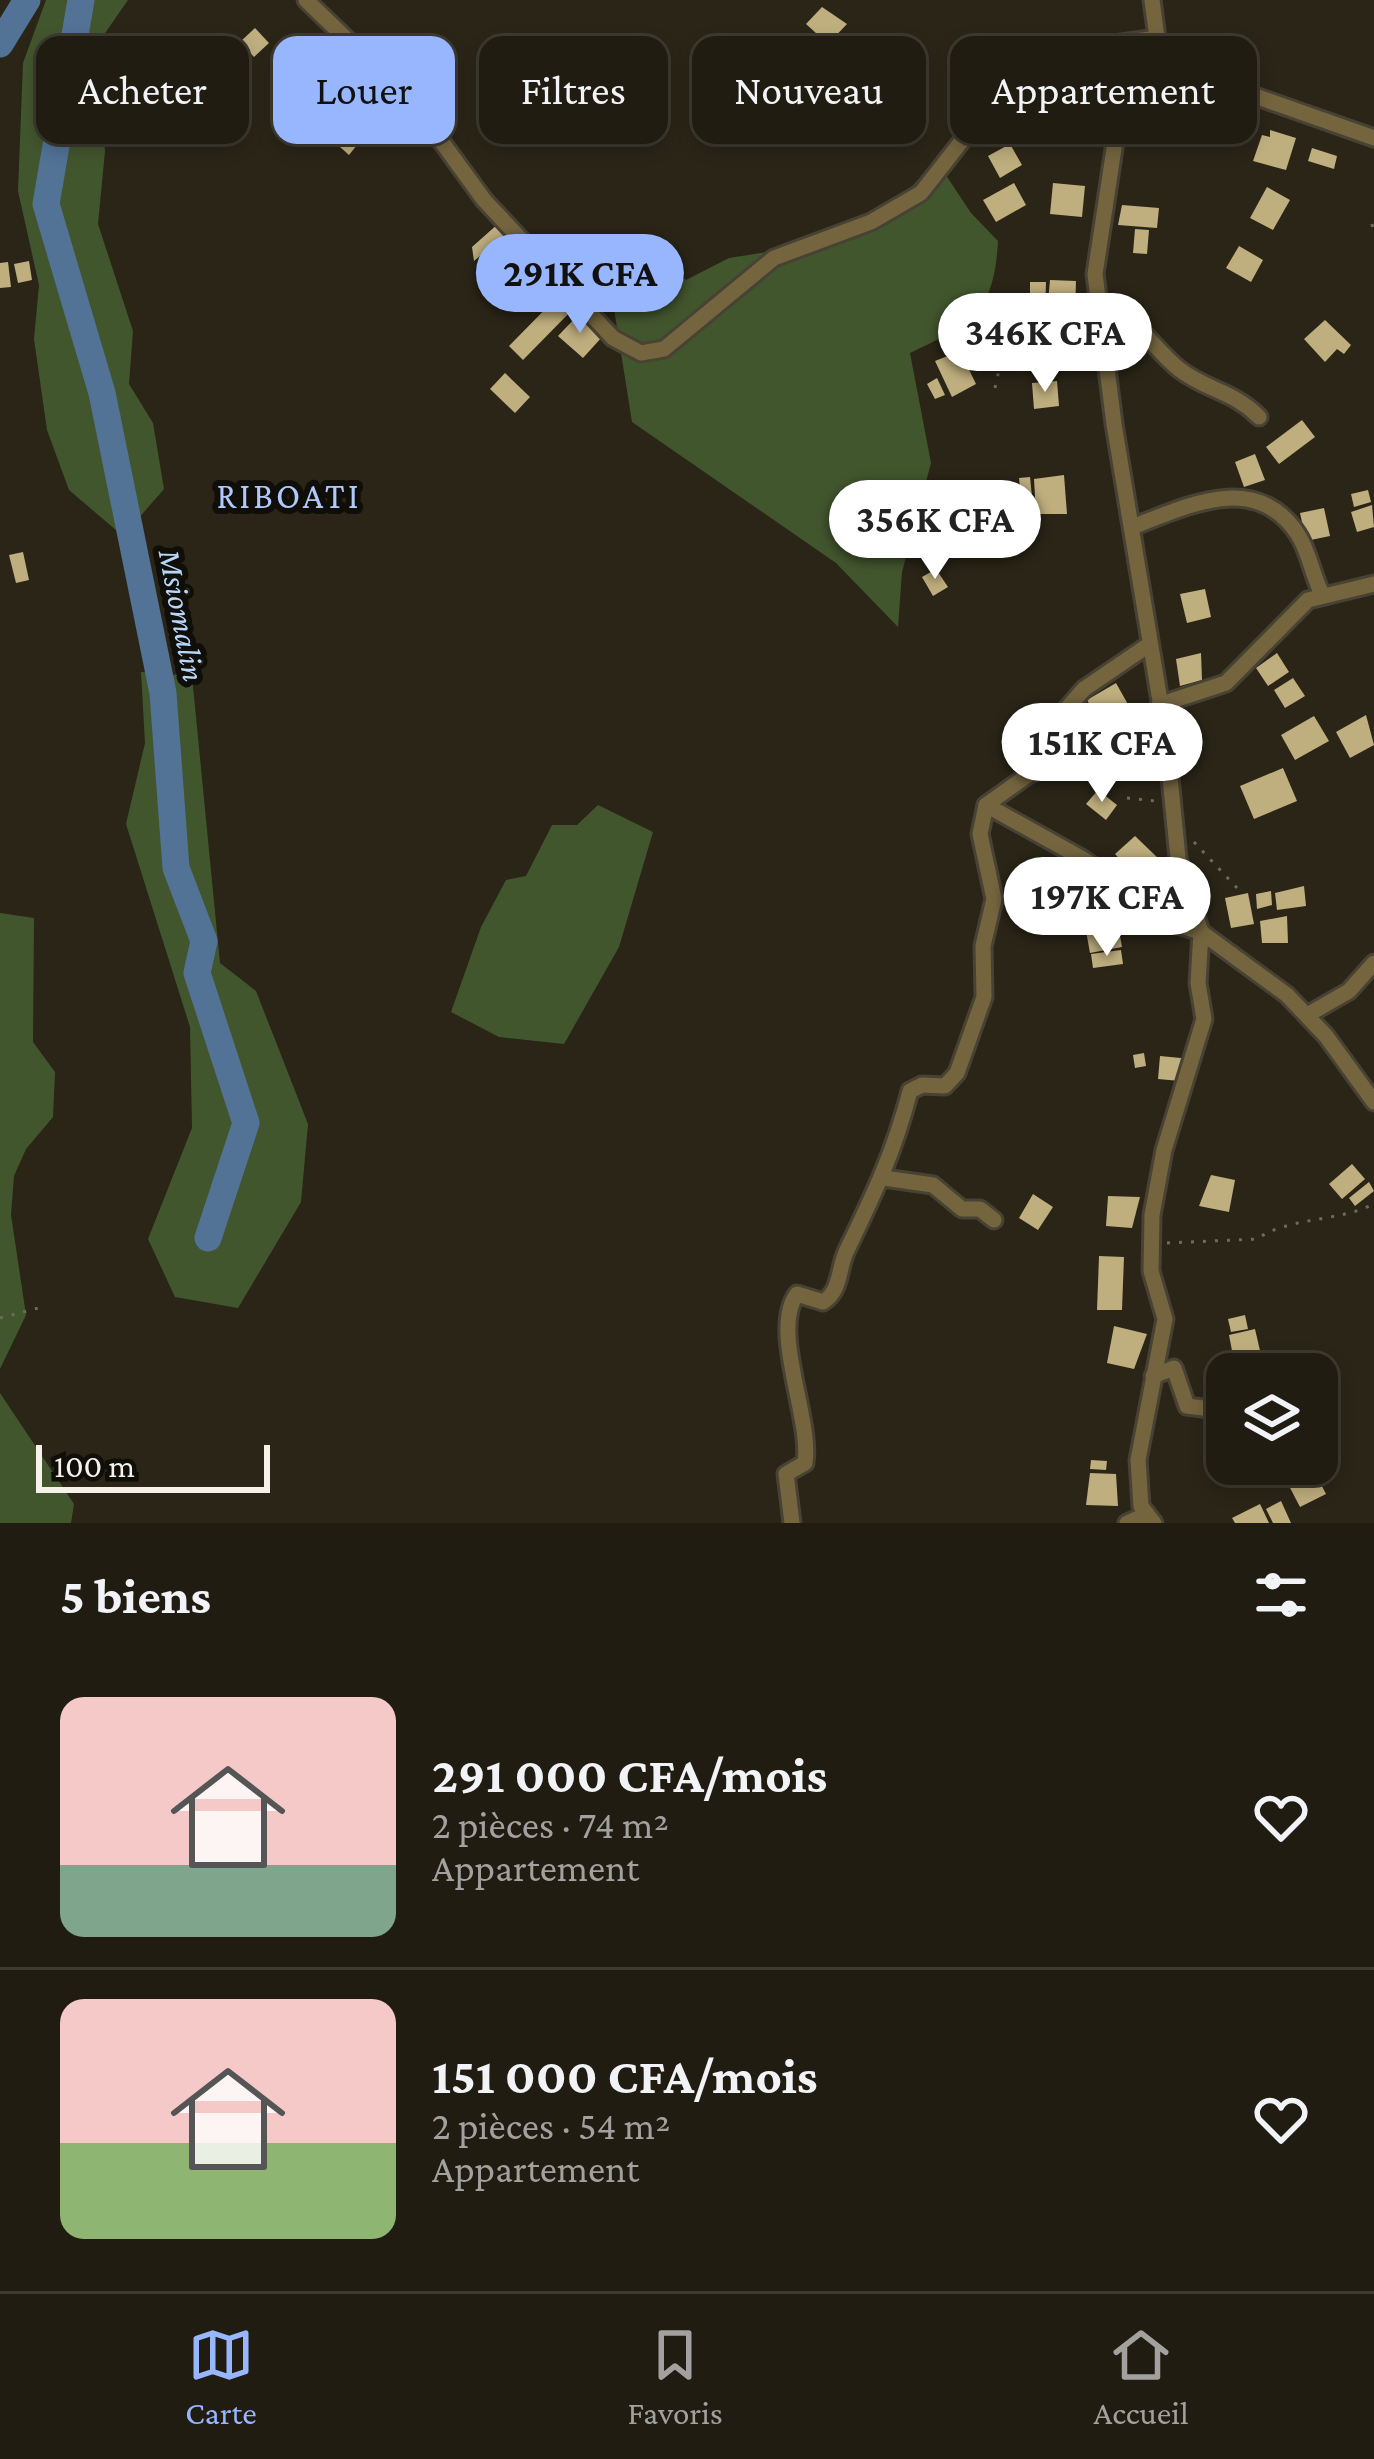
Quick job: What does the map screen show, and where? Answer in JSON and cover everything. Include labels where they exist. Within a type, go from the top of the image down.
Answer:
[{"type":"street","points":[[306,0],[416,105],[484,200],[613,338],[641,353],[664,349],[774,258],[902,208],[921,193],[960,144]]},
{"type":"street","points":[[1153,0],[1151,19],[1156,36]]},
{"type":"street","points":[[1151,19],[1162,0]]},
{"type":"street","points":[[1257,97],[1374,138]]},
{"type":"street","points":[[1115,144],[1096,252],[1099,307],[1135,526],[1172,814],[1201,932],[1198,983],[1204,1019],[1164,1150],[1150,1242],[1150,1271],[1166,1318],[1138,1460],[1141,1506],[1150,1519],[1127,1523]]},
{"type":"street","points":[[1099,307],[1120,311],[1182,372],[1236,394],[1259,417]]},
{"type":"street","points":[[1135,526],[1213,496],[1276,508],[1299,535],[1322,595]]},
{"type":"street","points":[[1160,705],[1226,682],[1283,622],[1322,595],[1374,584]]},
{"type":"street","points":[[792,1523],[787,1474],[805,1463],[808,1444],[796,1402],[788,1310],[796,1294],[828,1302],[842,1259],[884,1178],[910,1091],[952,1082],[984,997],[982,946],[994,899],[980,834],[986,805],[1028,775],[1070,756],[1073,743],[1064,713],[1084,689],[1150,644]]},
{"type":"street","points":[[986,805],[1083,859],[1177,925],[1201,932],[1309,1014],[1374,1102]]},
{"type":"street","points":[[1309,1014],[1349,991],[1374,963]]},
{"type":"street","points":[[884,1178],[933,1185],[962,1209],[980,1209],[994,1220]]},
{"type":"street","points":[[1154,1376],[1174,1368],[1187,1406],[1206,1408]]},
{"type":"path","points":[[1372,224],[1374,235]]},
{"type":"path","points":[[995,388],[1001,361],[1069,355],[1105,362]]},
{"type":"path","points":[[1127,798],[1157,801],[1238,888]]},
{"type":"path","points":[[1150,1242],[1183,1245],[1257,1239],[1268,1231],[1350,1216],[1374,1204]]},
{"type":"path","points":[[0,1318],[46,1306]]},
{"type":"green space","points":[[46,0],[128,0],[103,36],[36,36],[36,144],[104,144],[98,224],[133,331],[129,384],[153,423],[164,489],[123,536],[69,490],[47,430],[34,339],[39,285],[18,191],[23,63]]},
{"type":"green space","points":[[936,160],[971,213],[998,241],[996,266],[975,313],[949,334],[910,353],[931,463],[902,572],[898,627],[836,563],[632,422],[605,252],[645,244],[686,280],[729,258],[824,243],[906,193]]},
{"type":"green space","points":[[141,672],[192,676],[220,963],[256,991],[308,1124],[301,1202],[238,1308],[175,1297],[148,1239],[192,1128],[190,1027],[126,824],[145,743]]},
{"type":"green space","points":[[598,805],[653,832],[619,947],[564,1044],[499,1037],[451,1012],[481,927],[506,880],[526,876],[552,825],[577,825]]},
{"type":"green space","points":[[0,913],[34,918],[33,1042],[55,1072],[53,1117],[26,1149],[14,1176],[11,1215],[26,1315],[0,1369]]},
{"type":"green space","points":[[0,1393],[74,1504],[71,1523],[0,1523]]},
{"type":"building","points":[[822,7],[847,24],[836,36],[819,36],[806,24]]},
{"type":"building","points":[[255,28],[269,43],[254,57],[246,36]]},
{"type":"building","points":[[1270,130],[1296,138],[1286,170],[1253,161],[1262,135],[1270,137]]},
{"type":"building","points":[[337,144],[358,144],[349,155]]},
{"type":"building","points":[[1010,144],[1022,165],[1000,178],[988,156]]},
{"type":"building","points":[[1312,148],[1337,156],[1334,169],[1308,161]]},
{"type":"building","points":[[1014,183],[1026,205],[996,222],[983,200]]},
{"type":"building","points":[[1053,183],[1085,186],[1082,217],[1050,214]]},
{"type":"building","points":[[1267,187],[1290,200],[1273,230],[1250,218]]},
{"type":"building","points":[[1122,205],[1159,208],[1157,228],[1118,225]]},
{"type":"building","points":[[499,223],[515,241],[488,265],[480,256],[474,261],[472,247]]},
{"type":"building","points":[[1135,229],[1149,230],[1147,254],[1133,253]]},
{"type":"building","points":[[1239,246],[1263,260],[1251,282],[1226,268]]},
{"type":"building","points":[[29,261],[32,280],[18,283],[14,264]]},
{"type":"building","points":[[8,262],[11,287],[0,288],[0,263]]},
{"type":"building","points":[[1050,280],[1076,281],[1075,312],[1047,312]]},
{"type":"building","points":[[1030,282],[1046,282],[1045,313],[1030,314]]},
{"type":"building","points":[[564,290],[578,304],[523,360],[509,346]]},
{"type":"building","points":[[578,315],[602,337],[583,358],[558,336]]},
{"type":"building","points":[[1325,320],[1351,345],[1344,354],[1337,349],[1325,362],[1304,339]]},
{"type":"building","points":[[960,351],[976,384],[952,397],[935,361]]},
{"type":"building","points":[[505,373],[530,397],[515,413],[490,389]]},
{"type":"building","points":[[937,378],[945,395],[935,399],[927,384]]},
{"type":"building","points":[[1057,381],[1059,406],[1034,409],[1032,383]]},
{"type":"building","points":[[1302,420],[1315,437],[1279,464],[1266,447]]},
{"type":"building","points":[[1255,454],[1265,480],[1244,487],[1235,462]]},
{"type":"building","points":[[1064,475],[1067,514],[1036,514],[1034,479]]},
{"type":"building","points":[[1030,477],[1034,516],[1023,518],[1019,478]]},
{"type":"building","points":[[1368,490],[1371,502],[1354,507],[1351,494]]},
{"type":"building","points":[[1372,505],[1374,527],[1357,532],[1351,512]]},
{"type":"building","points":[[1324,508],[1330,536],[1306,541],[1300,513]]},
{"type":"building","points":[[23,552],[29,580],[16,583],[9,555]]},
{"type":"building","points":[[936,569],[948,587],[933,596],[922,577]]},
{"type":"building","points":[[1205,589],[1211,617],[1187,623],[1180,594]]},
{"type":"building","points":[[1201,653],[1202,680],[1180,686],[1176,659]]},
{"type":"building","points":[[1277,653],[1289,672],[1268,686],[1256,668]]},
{"type":"building","points":[[1293,678],[1305,696],[1285,708],[1274,690]]},
{"type":"building","points":[[1116,683],[1134,715],[1105,732],[1087,700]]},
{"type":"building","points":[[1085,704],[1090,713],[1078,720],[1074,710]]},
{"type":"building","points":[[1366,715],[1374,745],[1350,758],[1336,732]]},
{"type":"building","points":[[1314,716],[1329,741],[1295,760],[1281,735]]},
{"type":"building","points":[[1052,728],[1070,744],[1056,759],[1038,744]]},
{"type":"building","points":[[1283,768],[1297,801],[1254,819],[1240,786]]},
{"type":"building","points":[[1098,790],[1117,805],[1106,820],[1086,804]]},
{"type":"building","points":[[1135,836],[1160,860],[1138,879],[1115,854]]},
{"type":"building","points":[[1304,886],[1306,906],[1277,910],[1275,893]]},
{"type":"building","points":[[1271,891],[1272,905],[1257,909],[1256,894]]},
{"type":"building","points":[[1248,893],[1254,924],[1231,928],[1225,898]]},
{"type":"building","points":[[1287,916],[1288,943],[1262,943],[1260,921]]},
{"type":"building","points":[[1117,919],[1122,947],[1090,953],[1085,925]]},
{"type":"building","points":[[1121,950],[1123,964],[1093,968],[1091,954]]},
{"type":"building","points":[[1144,1053],[1146,1066],[1135,1068],[1133,1055]]},
{"type":"building","points":[[1160,1056],[1181,1058],[1180,1081],[1158,1079]]},
{"type":"building","points":[[1352,1164],[1365,1179],[1342,1199],[1329,1184]]},
{"type":"building","points":[[1211,1175],[1235,1180],[1229,1212],[1199,1206]]},
{"type":"building","points":[[1369,1182],[1374,1191],[1355,1206],[1349,1198]]},
{"type":"building","points":[[1033,1194],[1053,1207],[1038,1230],[1019,1218]]},
{"type":"building","points":[[1108,1196],[1140,1197],[1132,1228],[1106,1226]]},
{"type":"building","points":[[1099,1256],[1124,1257],[1122,1310],[1097,1310]]},
{"type":"building","points":[[1245,1315],[1248,1329],[1231,1332],[1228,1319]]},
{"type":"building","points":[[1114,1326],[1147,1334],[1134,1369],[1107,1363]]},
{"type":"building","points":[[1255,1329],[1261,1353],[1232,1353],[1229,1335]]},
{"type":"building","points":[[1091,1460],[1107,1461],[1106,1470],[1090,1469]]},
{"type":"building","points":[[1090,1473],[1116,1474],[1118,1506],[1086,1505]]},
{"type":"building","points":[[1289,1485],[1321,1485],[1326,1494],[1300,1507]]},
{"type":"building","points":[[1281,1501],[1291,1523],[1273,1523],[1266,1509]]},
{"type":"building","points":[[1260,1504],[1269,1523],[1235,1523],[1232,1518]]},
{"type":"waterway","points":[[0,44],[27,0]]},
{"type":"waterway","name":"Msiomalin","points":[[81,0],[46,204],[102,393],[163,693],[176,868],[204,941],[197,973],[246,1123],[208,1238]]},
{"type":"district","name":"RIBOATI","points":[[289,495]]}]
